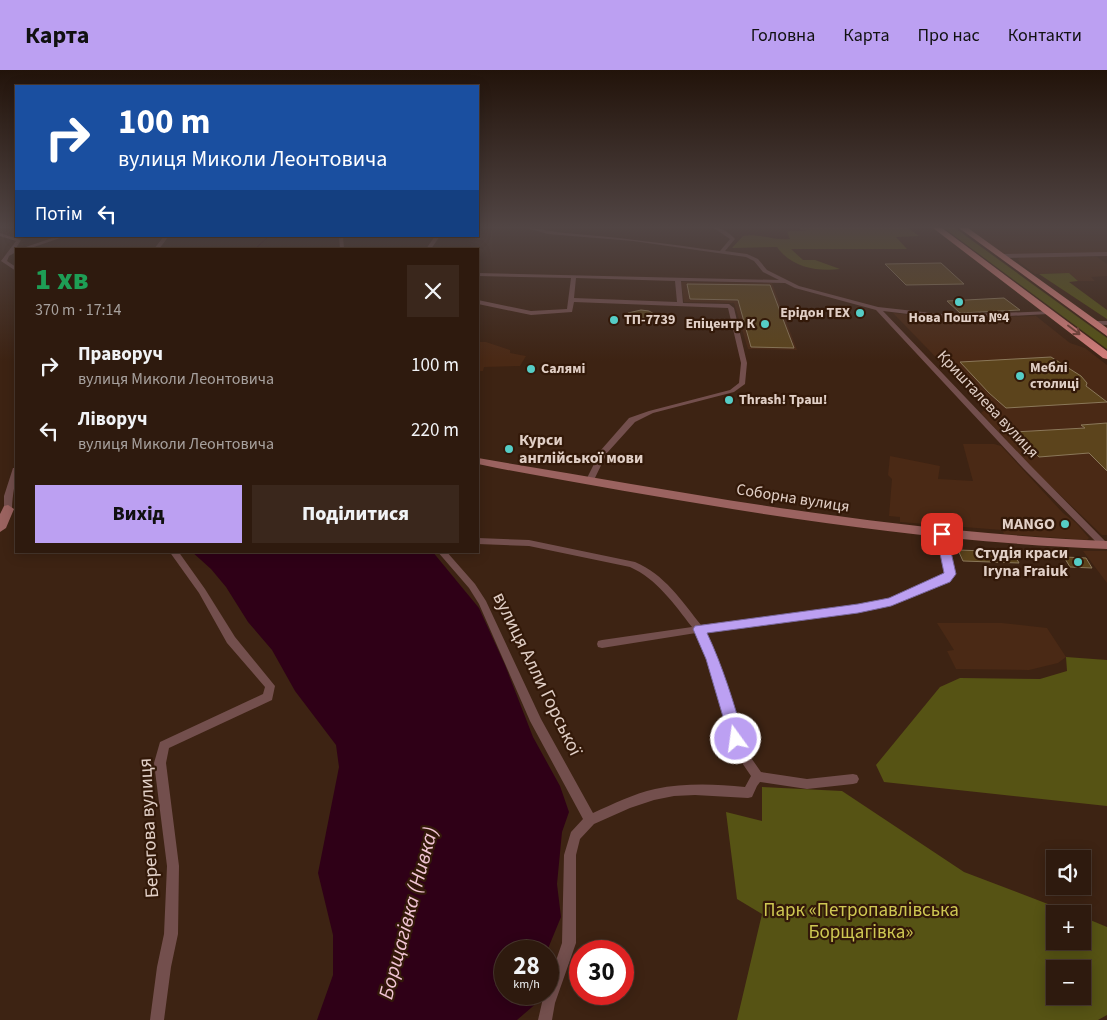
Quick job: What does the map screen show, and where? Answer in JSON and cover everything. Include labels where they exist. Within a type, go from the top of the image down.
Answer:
[{"type":"highway","points":[[996,272],[1107,356]]},
{"type":"highway","points":[[1024,272],[1107,333]]},
{"type":"main road","name":"Соборна вулиця","points":[[479,460],[786,513],[942,534],[1106,545]]},
{"type":"main road","points":[[0,528],[8,509]]},
{"type":"street","points":[[768,272],[787,282],[841,300],[878,309],[950,317],[1049,312]]},
{"type":"street","points":[[479,274],[787,282]]},
{"type":"street","points":[[479,302],[536,313],[570,310],[574,276]]},
{"type":"street","points":[[678,279],[680,303]]},
{"type":"street","points":[[572,300],[723,304],[731,308],[744,363],[742,384],[732,391],[651,412],[632,420],[604,452],[590,480]]},
{"type":"street","name":"Кришталева вулиця","points":[[878,309],[1106,545]]},
{"type":"street","points":[[1093,323],[1107,323]]},
{"type":"street","points":[[8,509],[8,496],[15,473]]},
{"type":"street","points":[[602,644],[858,608],[891,601],[946,579],[950,574],[942,534]]},
{"type":"street","points":[[479,541],[529,543],[632,564],[641,568],[668,590],[699,629],[715,667],[736,739],[742,754],[758,777],[807,784],[852,779]]},
{"type":"street","name":"Берегова вулиця","points":[[157,1020],[164,967],[171,934],[173,866],[160,763],[164,745],[268,697],[270,686],[231,640],[202,591],[174,553]]},
{"type":"street","name":"вулиця Алли Горської","points":[[443,553],[472,586],[483,603],[536,721],[590,820]]},
{"type":"street","points":[[546,1020],[548,1003],[569,943],[570,856],[575,836],[590,820],[661,793],[716,790],[748,793],[753,782],[758,777]]},
{"type":"shaded area","points":[[1033,272],[1107,272],[1107,276],[1091,277],[1095,281],[1078,281],[1069,273],[1035,274]]},
{"type":"shaded area","name":"Епіцентр К","points":[[681,282],[772,283],[797,350],[748,349],[734,303],[684,302]]},
{"type":"shaded area","points":[[893,313],[948,319],[1036,316],[1070,343],[1085,348],[1107,365],[1107,535],[1102,535],[1031,467],[981,413],[986,409]]},
{"type":"shaded area","points":[[479,342],[486,342],[510,350],[510,353],[526,356],[520,366],[484,367],[483,371],[479,371]]},
{"type":"shaded area","points":[[963,444],[994,444],[1001,446],[1063,513],[1076,523],[1089,538],[1087,540],[1004,534],[1002,530],[900,522],[900,517],[889,516],[892,479],[888,475],[890,456],[940,466],[938,479],[973,481]]},
{"type":"shaded area","points":[[1083,551],[1107,551],[1107,583]]},
{"type":"shaded area","points":[[937,623],[1002,623],[1047,628],[1066,657],[1058,663],[1029,670],[956,669],[947,651],[954,650]]},
{"type":"green space","points":[[1004,272],[1016,272],[1107,338],[1107,349]]},
{"type":"green space","points":[[1069,273],[1078,281],[1069,282],[1107,310],[1107,319],[1039,274]]},
{"type":"green space","points":[[1066,657],[1107,660],[1107,806],[884,782],[876,765],[940,687],[960,678],[1040,679],[1067,671]]},
{"type":"green space","name":"Парк «Петропавлівська Борщагівка»","points":[[762,787],[842,791],[964,872],[1050,905],[1046,905],[1046,950],[1091,950],[1091,920],[1107,927],[1107,1015],[1098,1020],[737,1020],[762,914],[737,899],[726,812],[762,821]]},
{"type":"water","name":"Борщагівка (Нивка)","points":[[193,553],[434,553],[479,608],[505,665],[533,737],[560,786],[569,812],[562,832],[557,884],[561,917],[552,940],[494,940],[494,1005],[534,1005],[517,1020],[317,1020],[333,975],[333,935],[318,873],[339,767],[336,745],[295,691],[272,650],[248,622],[226,587],[211,569]]},
{"type":"building","points":[[893,272],[951,272],[964,284],[906,285]]},
{"type":"building","name":"Епіцентр К","points":[[687,284],[770,285],[794,348],[751,347],[738,300],[690,299]]},
{"type":"building","points":[[1004,298],[1020,310],[960,313],[947,301]]},
{"type":"building","points":[[641,310],[649,311],[656,315],[647,318],[636,318],[628,313]]},
{"type":"building","points":[[1051,357],[1081,376],[1087,383],[1086,386],[1107,402],[1006,408],[960,362]]},
{"type":"building","points":[[1107,423],[1107,471],[1089,453],[1039,457],[1014,432],[1085,428],[1081,425]]},
{"type":"building","points":[[958,550],[1013,552],[1019,563],[963,561]]},
{"type":"building","name":"Студія краси Iryna Fraiuk","points":[[1064,557],[1086,558],[1092,568],[1070,567]]},
{"type":"place","name":"Нова Пошта №4","points":[[959,302]]},
{"type":"place","name":"Ерідон ТЕХ","points":[[860,313]]},
{"type":"place","name":"ТП-7739","points":[[614,320]]},
{"type":"place","name":"Епіцентр К","points":[[765,324]]},
{"type":"place","name":"Салямі","points":[[531,369]]},
{"type":"place","name":"Меблі столиці","points":[[1020,376]]},
{"type":"place","name":"Thrash! Траш!","points":[[729,400]]},
{"type":"place","name":"Курси англійської мови","points":[[509,449]]},
{"type":"place","name":"MANGO","points":[[1065,524]]},
{"type":"place","name":"Студія краси Iryna Fraiuk","points":[[1078,562]]},
{"type":"route","points":[[736,739],[729,708],[712,659],[699,629],[858,608],[891,601],[918,591],[946,579],[950,574],[942,534]]}]
